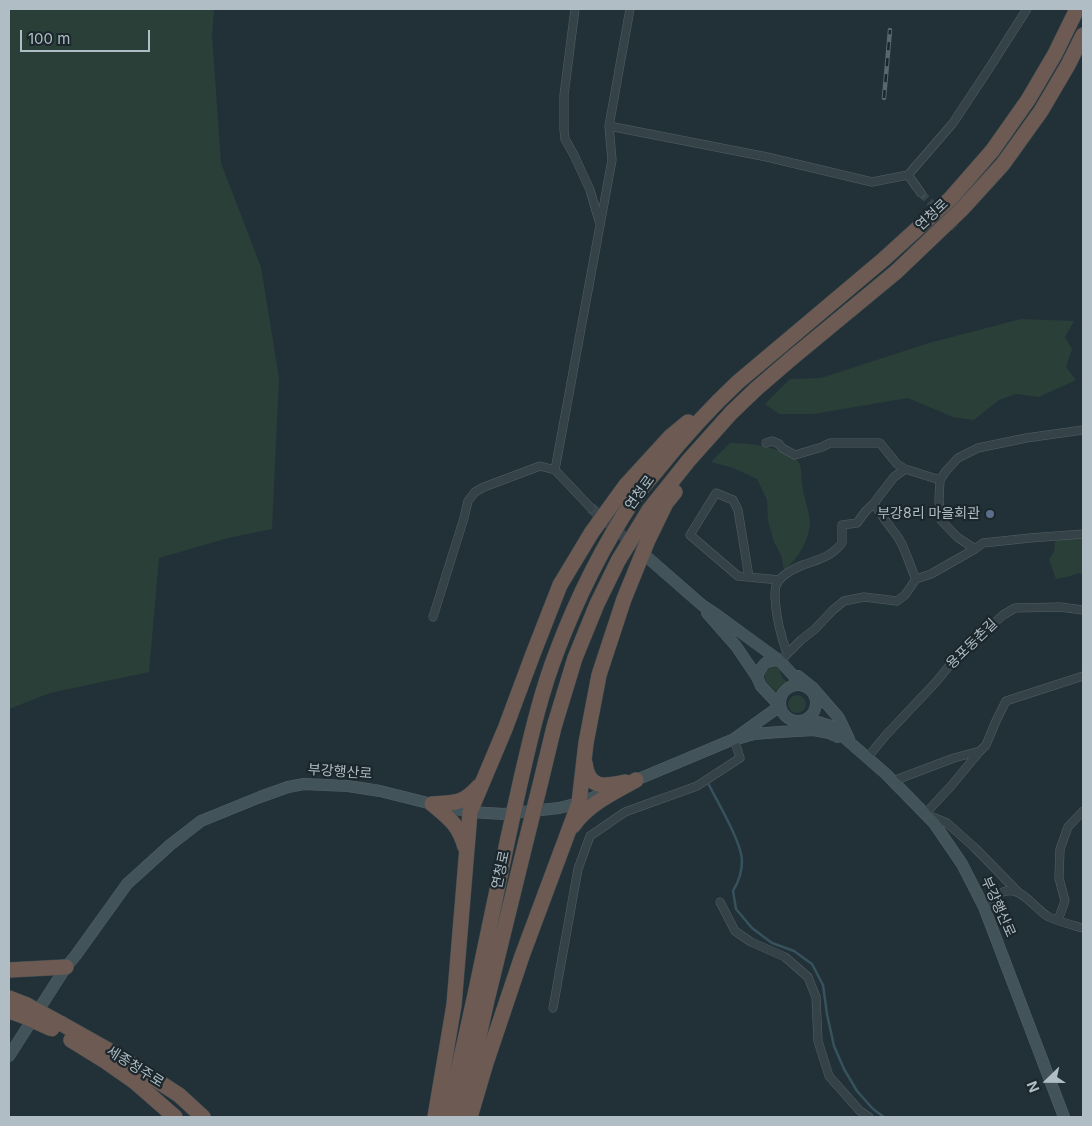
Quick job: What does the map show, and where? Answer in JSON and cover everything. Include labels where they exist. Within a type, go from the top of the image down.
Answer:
[{"type":"highway","name":"연청로","points":[[446,1117],[536,719],[556,652],[580,595],[602,552],[635,498],[677,445],[715,404],[738,382],[884,259],[950,199],[992,151],[1028,100],[1055,54],[1077,9]]},
{"type":"highway","name":"연청로","points":[[460,1117],[554,727],[575,658],[596,604],[618,561],[649,510],[683,467],[731,413],[896,272],[962,209],[1003,164],[1035,118],[1068,65],[1083,35]]},
{"type":"highway","points":[[435,1117],[454,1005],[470,812],[505,729],[532,654],[560,586],[592,532],[626,485],[670,437],[738,382]]},
{"type":"highway","points":[[470,1117],[522,956],[578,803],[586,743],[599,675],[624,598],[648,540],[666,504],[696,463],[756,390]]},
{"type":"highway","points":[[584,758],[586,773],[591,780],[601,786],[636,780]]},
{"type":"highway","points":[[565,838],[580,816],[598,802],[636,780]]},
{"type":"highway","points":[[432,804],[462,801],[471,795],[484,781]]},
{"type":"highway","points":[[432,804],[458,828],[466,852]]},
{"type":"highway","points":[[9,970],[66,967]]},
{"type":"highway","points":[[9,998],[20,1011],[57,1026]]},
{"type":"highway","name":"세종청주로","points":[[57,1026],[135,1082],[175,1117]]},
{"type":"highway","name":"세종청주로","points":[[57,1026],[120,1056],[179,1095],[203,1117]]},
{"type":"highway","points":[[135,1082],[169,1117]]},
{"type":"street","points":[[575,9],[564,95],[564,130],[566,139],[590,190],[600,224]]},
{"type":"street","points":[[554,470],[612,160],[609,126],[630,9]]},
{"type":"street","points":[[609,126],[766,157],[872,182],[908,175],[953,123],[1027,9]]},
{"type":"street","points":[[908,175],[921,193]]},
{"type":"street","points":[[976,549],[957,537],[941,520],[940,480],[946,471],[958,458],[978,448],[1026,438],[1083,430]]},
{"type":"street","points":[[766,443],[772,441],[795,455],[822,448],[830,443],[880,443],[897,464],[905,469],[940,480]]},
{"type":"street","points":[[433,617],[468,501],[474,492],[540,466],[554,470],[591,508]]},
{"type":"street","points":[[851,742],[815,699],[810,690],[802,685],[784,657],[776,612],[775,588],[779,580],[794,569],[827,557],[839,548],[842,543],[842,525],[857,523],[894,477],[905,469]]},
{"type":"street","points":[[749,577],[738,510],[733,500],[716,492],[690,536],[738,576],[779,580]]},
{"type":"street","points":[[874,503],[900,541],[916,579]]},
{"type":"street","points":[[757,677],[765,663],[784,657],[844,601],[864,597],[897,601],[905,595],[916,579],[931,574],[976,549],[983,543],[1083,534]]},
{"type":"street","points":[[647,557],[702,605],[784,657],[839,718],[851,742]]},
{"type":"street","points":[[702,605],[736,646],[761,686],[780,706],[785,715],[798,720],[818,722],[831,726],[851,742]]},
{"type":"street","name":"용포동촌길","points":[[867,758],[936,682],[963,649],[1003,615],[1015,608],[1060,607],[1083,610]]},
{"type":"street","points":[[1083,676],[1006,701],[986,745],[925,814],[947,823],[975,848],[1019,893],[1048,917],[1068,925],[1083,928]]},
{"type":"street","name":"부강행산로","points":[[9,1056],[66,967],[127,884],[170,845],[201,821],[260,797],[288,787],[304,784],[348,786],[380,791],[470,812],[504,814],[559,808],[578,803],[636,780],[738,736],[780,706],[781,696],[787,688],[802,685]]},
{"type":"street","name":"부강행산로","points":[[738,736],[766,711],[770,701],[766,690]]},
{"type":"street","points":[[738,736],[798,720],[812,714],[815,699]]},
{"type":"street","points":[[738,736],[814,730],[829,733],[851,742]]},
{"type":"street","points":[[553,1008],[578,869],[590,836],[625,812],[697,786],[726,768],[740,758],[738,736]]},
{"type":"street","name":"부강행산로","points":[[851,742],[925,814],[962,864],[984,906],[1064,1117]]},
{"type":"street","points":[[893,781],[954,758],[980,751]]},
{"type":"street","points":[[1058,920],[1065,901],[1059,878],[1060,849],[1068,826],[1083,811]]},
{"type":"street","points":[[984,906],[1002,892],[1019,893]]},
{"type":"street","points":[[720,902],[735,931],[751,942],[785,957],[808,977],[816,997],[818,1041],[829,1076],[860,1111],[869,1117]]},
{"type":"green space","points":[[9,9],[214,9],[212,35],[221,163],[261,267],[279,378],[272,529],[228,538],[159,558],[149,672],[50,693],[9,709]]},
{"type":"green space","points":[[1021,319],[1074,321],[1065,337],[1072,349],[1066,367],[1076,380],[1039,397],[1016,394],[999,400],[974,420],[953,417],[908,398],[813,414],[779,414],[765,404],[790,379],[821,378],[929,343]]},
{"type":"green space","points":[[730,443],[756,445],[774,449],[797,460],[800,465],[810,527],[802,548],[794,561],[784,570],[781,555],[774,542],[768,521],[767,500],[757,479],[733,468],[711,462]]},
{"type":"green space","points":[[1061,538],[1083,538],[1083,575],[1079,573],[1056,579],[1049,559],[1054,552],[1055,542]]},
{"type":"green space","points":[[772,667],[779,668],[782,677],[787,682],[782,684],[776,691],[765,679],[765,673]]},
{"type":"green space","points":[[793,695],[801,695],[806,700],[804,711],[793,713],[788,708],[788,700]]},
{"type":"waterway","points":[[709,785],[734,834],[741,853],[741,873],[733,891],[736,909],[752,928],[772,943],[794,951],[812,964],[823,985],[834,1046],[844,1069],[857,1091],[873,1109],[884,1117]]},
{"type":"tunnel","points":[[921,193],[955,228]]},
{"type":"tunnel","points":[[591,508],[647,557]]},
{"type":"railway","points":[[884,98],[890,30]]},
{"type":"place","name":"부강8리 마을회관","points":[[990,514]]}]
